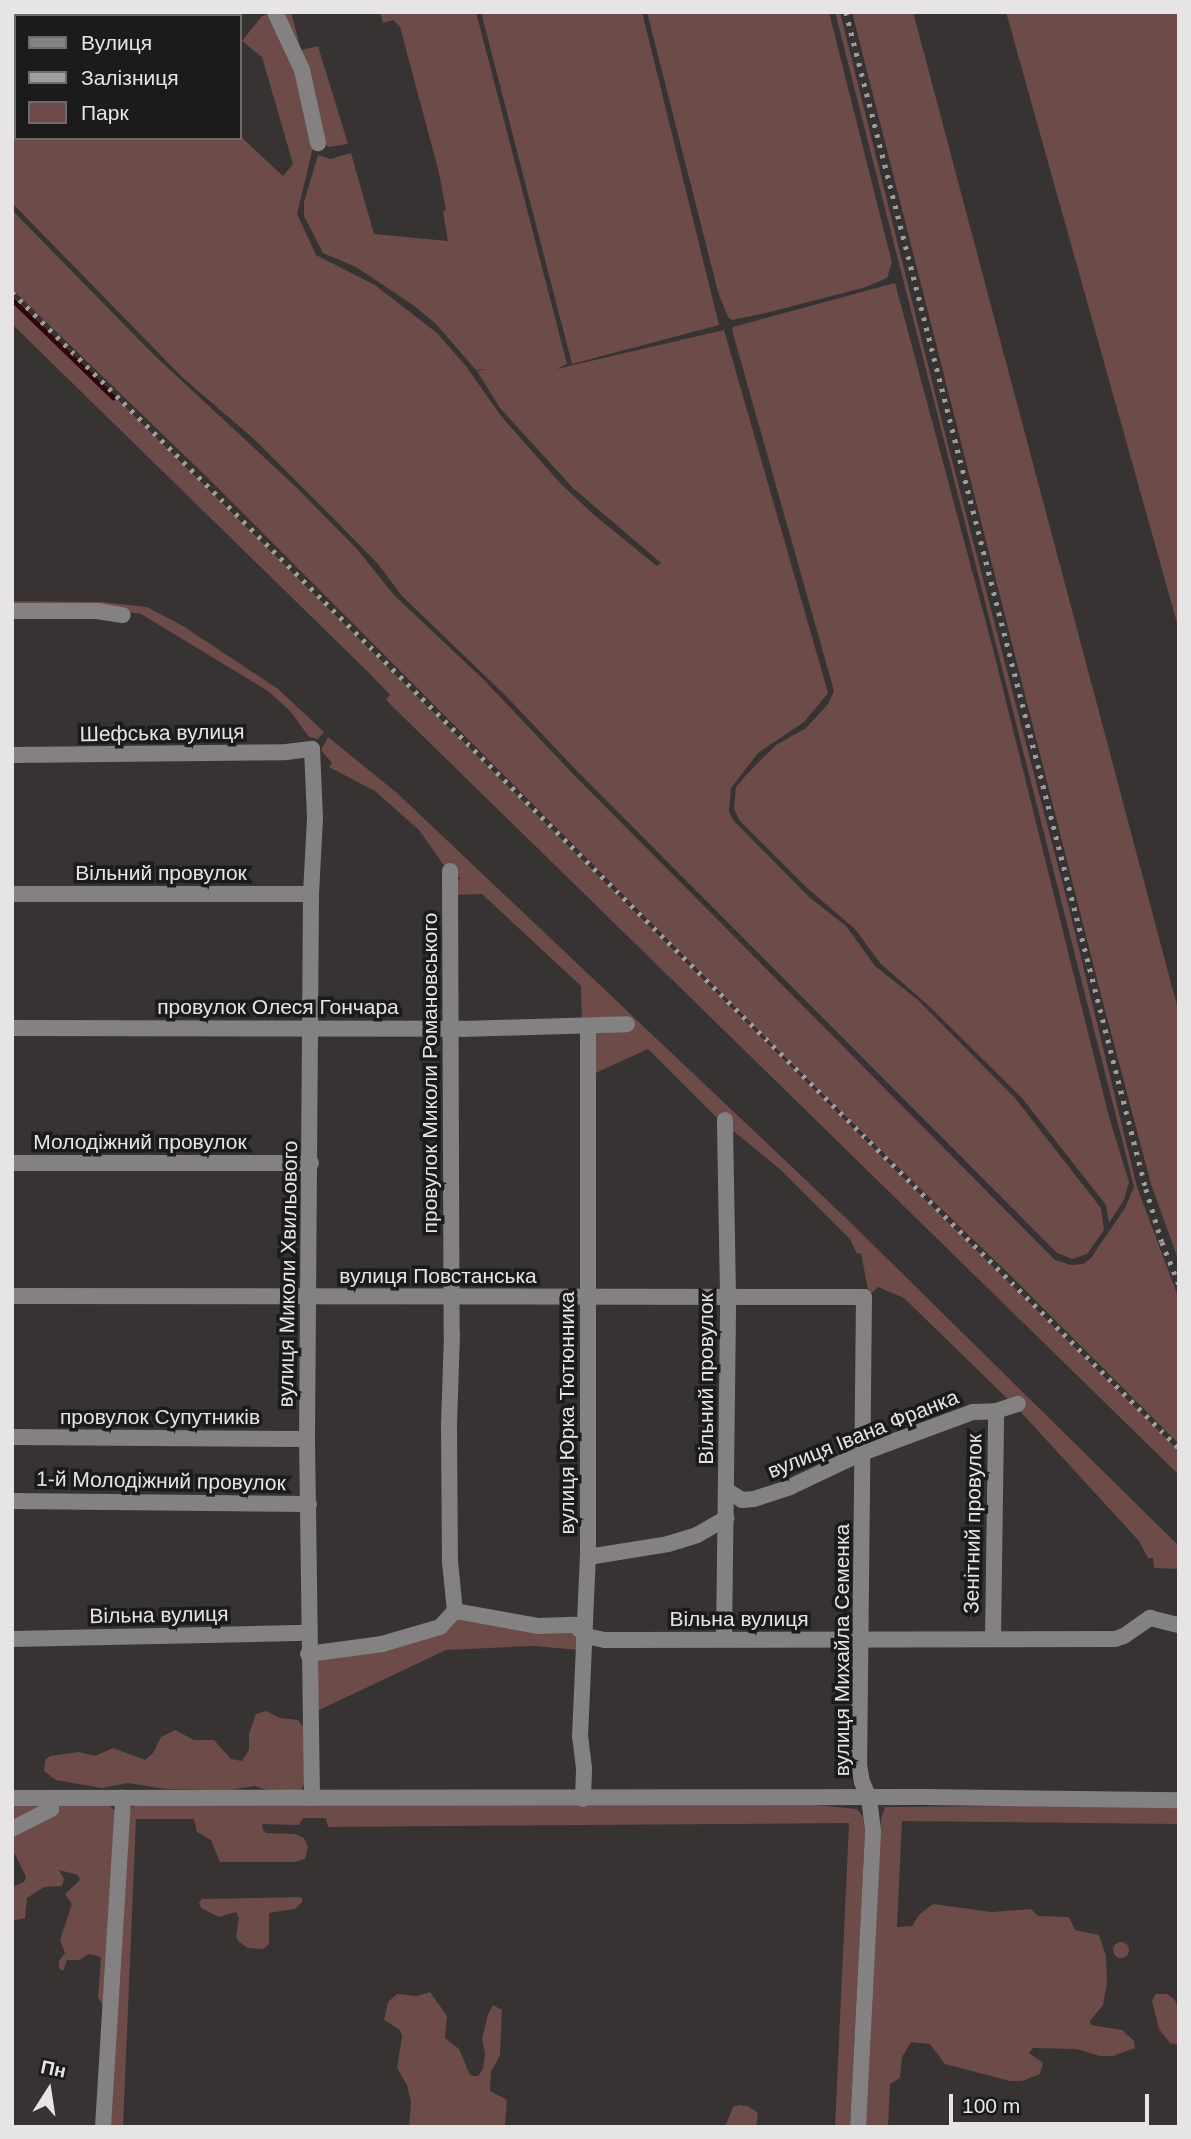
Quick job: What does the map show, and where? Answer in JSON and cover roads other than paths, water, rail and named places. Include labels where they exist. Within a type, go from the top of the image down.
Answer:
[{"type":"street","points":[[275,12],[302,70],[317,143]]},
{"type":"street","points":[[12,611],[97,611],[123,615]]},
{"type":"street","name":"Шефська вулиця","points":[[12,755],[286,752],[312,749]]},
{"type":"street","name":"вулиця Миколи Хвильового","points":[[312,749],[315,818],[311,894],[307,1439],[307,1633],[312,1798]]},
{"type":"street","name":"провулок Миколи Романовського","points":[[450,871],[452,1297],[449,1425],[450,1562],[455,1611]]},
{"type":"street","name":"Вільний провулок","points":[[12,894],[311,894]]},
{"type":"street","name":"провулок Олеся Гончара","points":[[12,1028],[451,1028],[627,1024]]},
{"type":"street","name":"вулиця Юрка Тютюнника","points":[[583,1799],[584,1768],[580,1737],[586,1636],[589,1297],[587,1026]]},
{"type":"street","name":"Вільний провулок","points":[[724,1639],[728,1296],[725,1120]]},
{"type":"street","name":"Молодіжний провулок","points":[[12,1163],[311,1163]]},
{"type":"street","name":"вулиця Повстанська","points":[[12,1296],[864,1297]]},
{"type":"street","name":"вулиця Михайла Семенка","points":[[858,2127],[873,1832],[869,1798],[859,1765],[863,1640],[864,1297]]},
{"type":"street","name":"вулиця Івана Франка","points":[[726,1490],[742,1500],[754,1499],[801,1482],[862,1453],[973,1412],[996,1411],[1018,1404]]},
{"type":"street","name":"Зенітний провулок","points":[[993,1639],[996,1411]]},
{"type":"street","name":"провулок Супутників","points":[[12,1437],[307,1439]]},
{"type":"street","name":"1-й Молодіжний провулок","points":[[12,1501],[309,1504]]},
{"type":"street","points":[[587,1557],[634,1551],[678,1541],[696,1535],[726,1518]]},
{"type":"street","points":[[308,1654],[382,1644],[440,1627],[455,1611]]},
{"type":"street","name":"Вільна вулиця","points":[[455,1611],[538,1626],[575,1625],[586,1636],[605,1640],[1115,1639],[1150,1618],[1179,1625]]},
{"type":"street","name":"Вільна вулиця","points":[[12,1639],[307,1633]]},
{"type":"street","points":[[12,1798],[1179,1800]]},
{"type":"street","points":[[12,1829],[51,1809],[51,1798]]},
{"type":"street","points":[[103,2127],[123,1798]]},
{"type":"waterway","points":[[12,299],[113,397]]},
{"type":"railway","points":[[846,12],[1146,1189],[1162,1242],[1179,1284]]},
{"type":"railway","points":[[12,292],[1179,1448]]}]
